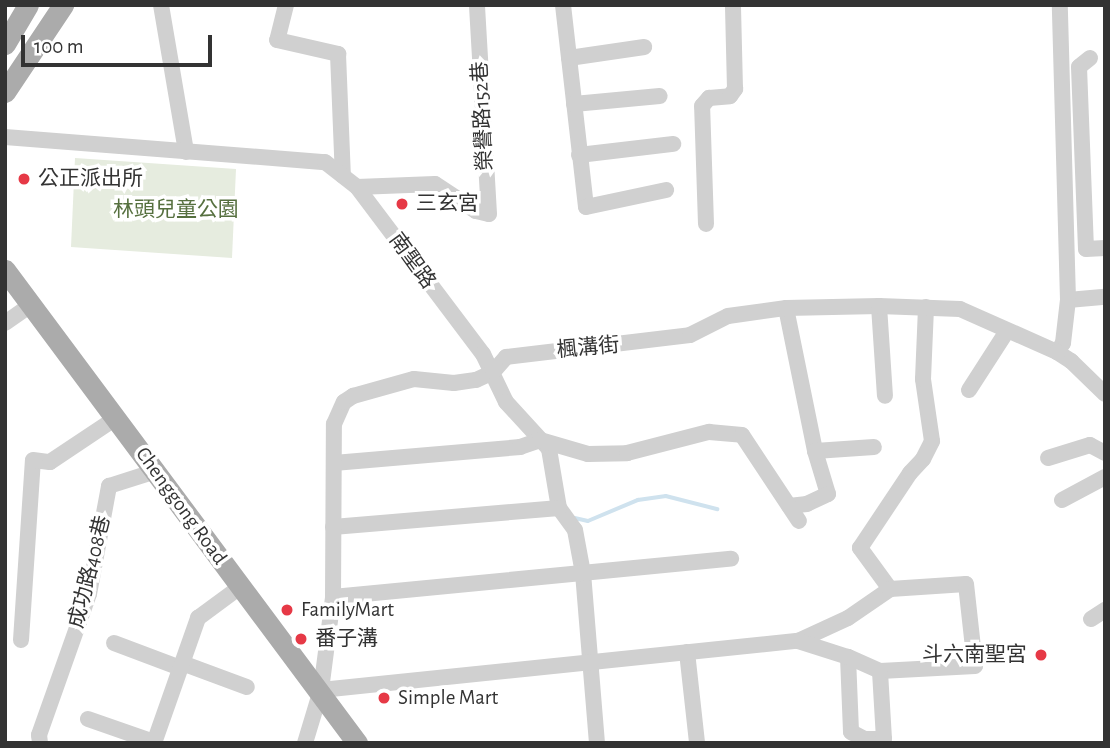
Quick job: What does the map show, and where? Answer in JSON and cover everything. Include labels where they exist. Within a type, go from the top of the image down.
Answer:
[{"type":"main road","points":[[5,44],[11,22],[28,5]]},
{"type":"main road","points":[[5,92],[63,5]]},
{"type":"main road","name":"Chenggong Road","points":[[5,270],[357,743]]},
{"type":"street","points":[[161,5],[186,152]]},
{"type":"street","points":[[286,5],[277,40],[338,54],[343,176]]},
{"type":"street","name":"榮譽路152巷","points":[[357,187],[435,184],[476,211],[489,214],[477,5]]},
{"type":"street","points":[[563,5],[586,207],[666,190]]},
{"type":"street","points":[[706,224],[702,106],[709,98],[730,96],[735,89],[733,5]]},
{"type":"street","points":[[1057,352],[1063,343],[1068,300],[1060,5]]},
{"type":"street","points":[[569,58],[645,47]]},
{"type":"street","points":[[1090,58],[1079,67],[1086,249],[1105,248]]},
{"type":"street","points":[[574,104],[660,96]]},
{"type":"street","name":"南聖路","points":[[5,137],[325,162],[357,187],[483,354],[506,402],[549,449],[559,508],[575,530],[583,573],[597,743]]},
{"type":"street","points":[[579,155],[673,144]]},
{"type":"street","points":[[1068,300],[1105,297]]},
{"type":"street","points":[[5,323],[30,305]]},
{"type":"street","points":[[879,306],[884,396]]},
{"type":"street","name":"楓溝街","points":[[305,743],[320,690],[333,597],[334,424],[344,402],[353,396],[414,379],[454,383],[476,380],[492,372],[506,357],[658,341],[690,335],[728,316],[786,308],[879,306],[960,309],[1057,352],[1071,361],[1105,394]]},
{"type":"street","points":[[890,589],[860,548],[932,441],[923,379],[926,307]]},
{"type":"street","points":[[786,308],[815,451],[828,494],[807,504],[789,506]]},
{"type":"street","points":[[969,390],[1007,331]]},
{"type":"street","points":[[21,640],[33,460],[50,462],[116,418]]},
{"type":"street","points":[[334,463],[520,447],[541,440],[588,454],[627,453],[709,432],[742,435],[799,521]]},
{"type":"street","points":[[1048,458],[1090,445],[1105,453]]},
{"type":"street","points":[[815,451],[874,447]]},
{"type":"street","name":"成功路408巷","points":[[40,743],[40,734],[89,594],[110,486],[156,471]]},
{"type":"street","points":[[1062,500],[1105,477]]},
{"type":"street","points":[[333,527],[559,508]]},
{"type":"street","points":[[333,597],[731,559]]},
{"type":"street","points":[[320,690],[798,641],[848,618],[890,589],[966,584],[975,666],[880,671],[848,657],[798,641]]},
{"type":"street","points":[[88,719],[154,742],[198,618],[240,587]]},
{"type":"street","points":[[114,643],[247,687]]},
{"type":"street","points":[[687,652],[697,743]]},
{"type":"street","points":[[848,657],[851,732],[865,739],[884,739],[880,671]]},
{"type":"green space","name":"林頭兒童公園","points":[[75,158],[236,169],[232,258],[71,247]]},
{"type":"waterway","points":[[575,518],[588,521],[638,500],[666,496],[717,509]]},
{"type":"place","name":"公正派出所","points":[[24,179]]},
{"type":"place","name":"三玄宮","points":[[402,204]]},
{"type":"place","name":"FamilyMart","points":[[287,610]]},
{"type":"place","name":"番子溝","points":[[301,639]]},
{"type":"place","name":"斗六南聖宮","points":[[1041,655]]},
{"type":"place","name":"Simple Mart","points":[[384,698]]}]
